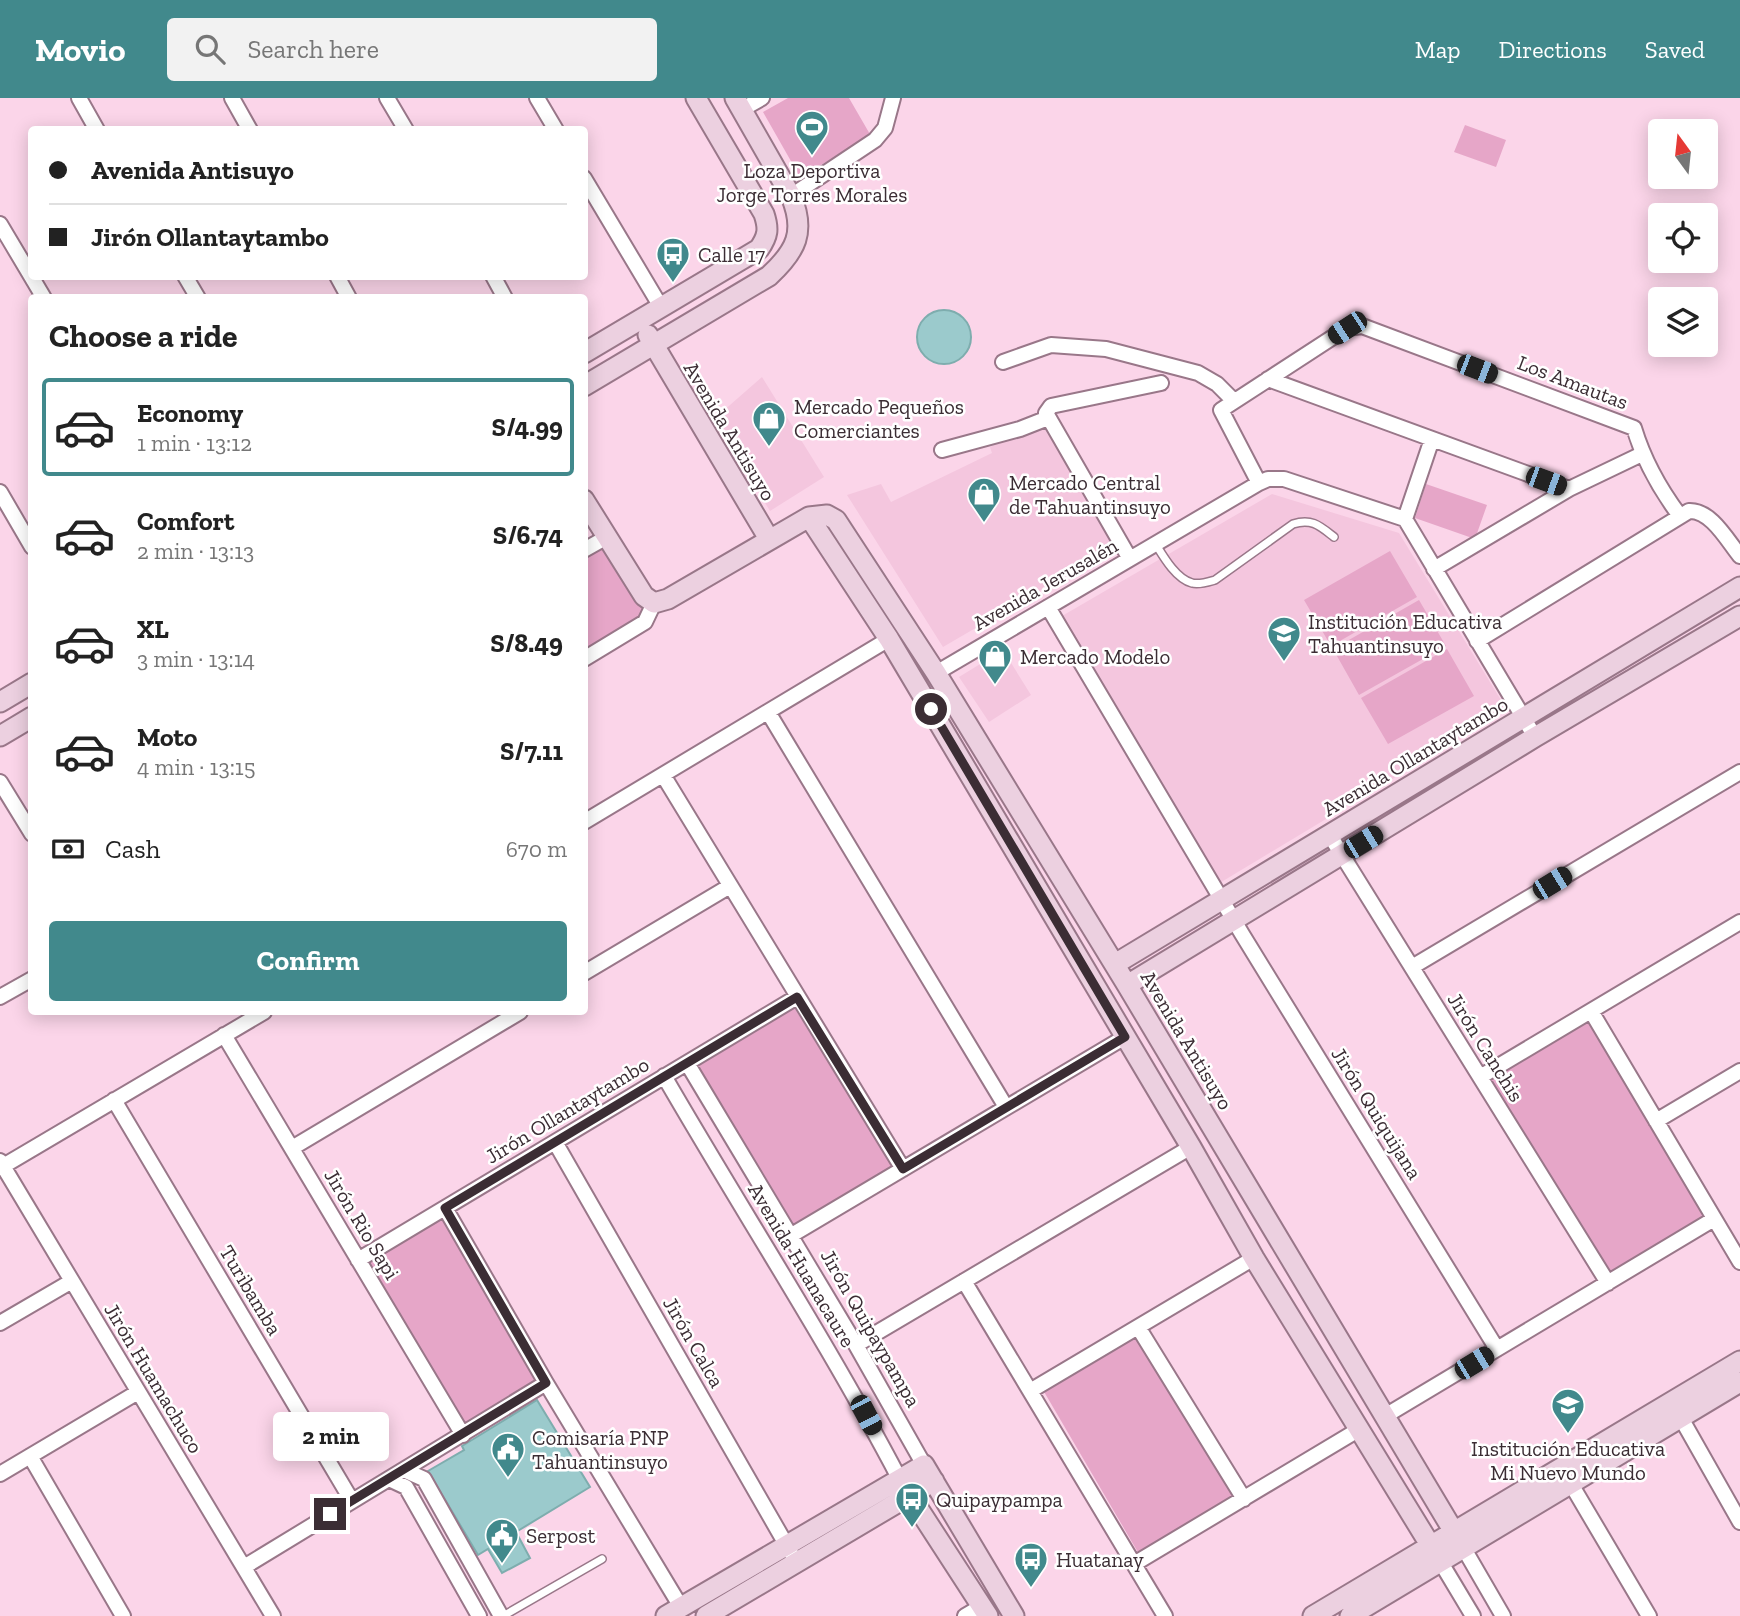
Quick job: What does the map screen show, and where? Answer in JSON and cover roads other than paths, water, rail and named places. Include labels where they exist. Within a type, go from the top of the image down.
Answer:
[{"type":"street","points":[[79,98],[95,126]]},
{"type":"street","points":[[232,98],[248,126]]},
{"type":"street","points":[[387,98],[403,126]]},
{"type":"street","points":[[537,98],[554,126]]},
{"type":"street","points":[[588,351],[759,249],[767,237],[768,227],[764,214],[696,98]]},
{"type":"street","points":[[588,384],[769,276],[783,263],[794,247],[799,227],[798,212],[738,104],[762,98]]},
{"type":"street","points":[[791,196],[875,140],[885,128],[892,98]]},
{"type":"street","points":[[588,185],[661,307]]},
{"type":"street","points":[[0,224],[28,271]]},
{"type":"street","name":"Avenida Antisuyo","points":[[639,320],[769,539]]},
{"type":"street","name":"Los Amautas","points":[[1259,483],[1221,410],[1347,328],[1362,326],[1634,428],[1642,454],[1658,486],[1679,516]]},
{"type":"street","points":[[1003,362],[1051,345],[1106,349],[1198,373],[1217,384],[1234,401]]},
{"type":"street","points":[[1268,379],[1569,489]]},
{"type":"street","points":[[942,450],[1020,429],[1049,412],[1161,383]]},
{"type":"street","points":[[1049,412],[1130,559]]},
{"type":"street","points":[[1432,439],[1405,519],[1535,737]]},
{"type":"street","points":[[1434,569],[1569,489],[1642,454]]},
{"type":"street","name":"Avenida Jerusalén","points":[[936,673],[1268,479],[1284,479],[1405,519]]},
{"type":"street","points":[[0,492],[28,540]]},
{"type":"street","points":[[588,506],[644,596],[654,603]]},
{"type":"street","points":[[1477,642],[1689,511],[1706,515],[1740,556]]},
{"type":"street","name":"Avenida Antisuyo","points":[[809,517],[827,514],[836,520],[936,673],[1115,964],[1503,1616]]},
{"type":"street","points":[[588,657],[645,622],[654,603],[668,599],[809,517],[890,639],[1254,1258],[1473,1616]]},
{"type":"street","points":[[588,548],[607,537]]},
{"type":"street","name":"Avenida Ollantaytambo","points":[[1115,964],[1740,587]]},
{"type":"street","name":"Jirón Quiquijana","points":[[1048,607],[1234,921],[1497,1349]]},
{"type":"street","points":[[1127,985],[1535,737],[1740,617]]},
{"type":"street","points":[[588,820],[890,639]]},
{"type":"street","points":[[0,702],[28,685]]},
{"type":"street","points":[[768,712],[1006,1107]]},
{"type":"street","points":[[0,736],[28,719]]},
{"type":"street","points":[[1412,967],[1740,772]]},
{"type":"street","points":[[663,775],[903,1169]]},
{"type":"street","points":[[0,782],[28,828]]},
{"type":"street","name":"Jirón Canchis","points":[[1329,834],[1608,1283]]},
{"type":"street","points":[[588,971],[730,886]]},
{"type":"street","points":[[1480,1077],[1740,922]]},
{"type":"street","points":[[0,997],[28,981]]},
{"type":"street","name":"Jirón Ollantaytambo","points":[[358,1260],[797,997]]},
{"type":"street","points":[[1591,1011],[1740,1262]]},
{"type":"street","points":[[1,1165],[259,1015]]},
{"type":"street","points":[[292,1148],[515,1015]]},
{"type":"street","name":"Jirón Rio Sapi","points":[[225,1035],[463,1434]]},
{"type":"street","points":[[790,1236],[1125,1037]]},
{"type":"street","name":"Jirón Quipaypampa","points":[[687,1063],[1014,1616]]},
{"type":"street","points":[[1656,1121],[1740,1071]]},
{"type":"street","name":"Avenida Huanacaure","points":[[664,1076],[866,1415],[905,1486]]},
{"type":"street","name":"Turibamba","points":[[114,1100],[352,1501]]},
{"type":"street","name":"Jirón Calca","points":[[555,1142],[797,1562]]},
{"type":"street","points":[[856,1345],[1191,1147]]},
{"type":"street","name":"Jirón Huamachuco","points":[[1,1165],[273,1616]]},
{"type":"street","points":[[445,1208],[674,1612],[786,1544],[929,1473]]},
{"type":"street","points":[[1385,1416],[1714,1219]]},
{"type":"street","points":[[1030,1391],[1254,1258]]},
{"type":"street","points":[[0,1323],[72,1281]]},
{"type":"street","points":[[964,1281],[1165,1616]]},
{"type":"street","points":[[1138,1327],[1244,1499]]},
{"type":"street","points":[[1313,1616],[1435,1554],[1740,1361]]},
{"type":"street","points":[[1458,1540],[1571,1484],[1740,1382]]},
{"type":"street","points":[[244,1567],[546,1383]]},
{"type":"street","points":[[0,1474],[138,1392]]},
{"type":"street","points":[[1681,1418],[1740,1522]]},
{"type":"street","points":[[1134,1564],[1358,1430]]},
{"type":"street","points":[[30,1456],[123,1616]]},
{"type":"street","points":[[404,1470],[424,1479],[502,1616]]},
{"type":"street","points":[[389,1479],[406,1487],[479,1616]]},
{"type":"street","points":[[1571,1484],[1649,1616]]},
{"type":"street","points":[[706,1616],[797,1562],[905,1486]]},
{"type":"street","points":[[905,1486],[985,1611],[965,1616]]},
{"type":"street","points":[[1350,1616],[1435,1554]]},
{"type":"lane","points":[[1155,544],[1183,578],[1201,584],[1215,579],[1293,524],[1304,520],[1313,522],[1334,537]]},
{"type":"lane","points":[[502,1616],[602,1559]]},
{"type":"place","name":"Loza Deportiva Jorge Torres Morales","points":[[812,157]]},
{"type":"place","name":"Calle 17","points":[[673,284]]},
{"type":"place","name":"Mercado Pequeños Comerciantes","points":[[769,448]]},
{"type":"place","name":"Mercado Central de Tahuantinsuyo","points":[[984,524]]},
{"type":"place","name":"Institución Educativa Tahuantinsuyo","points":[[1284,663]]},
{"type":"place","name":"Mercado Modelo","points":[[995,686]]},
{"type":"place","name":"Institución Educativa Mi Nuevo Mundo","points":[[1568,1435]]},
{"type":"place","name":"Comisaría PNP Tahuantinsuyo","points":[[508,1479]]},
{"type":"place","name":"Quipaypampa","points":[[912,1529]]},
{"type":"place","name":"Serpost","points":[[502,1565]]},
{"type":"place","name":"Huatanay","points":[[1031,1589]]}]
